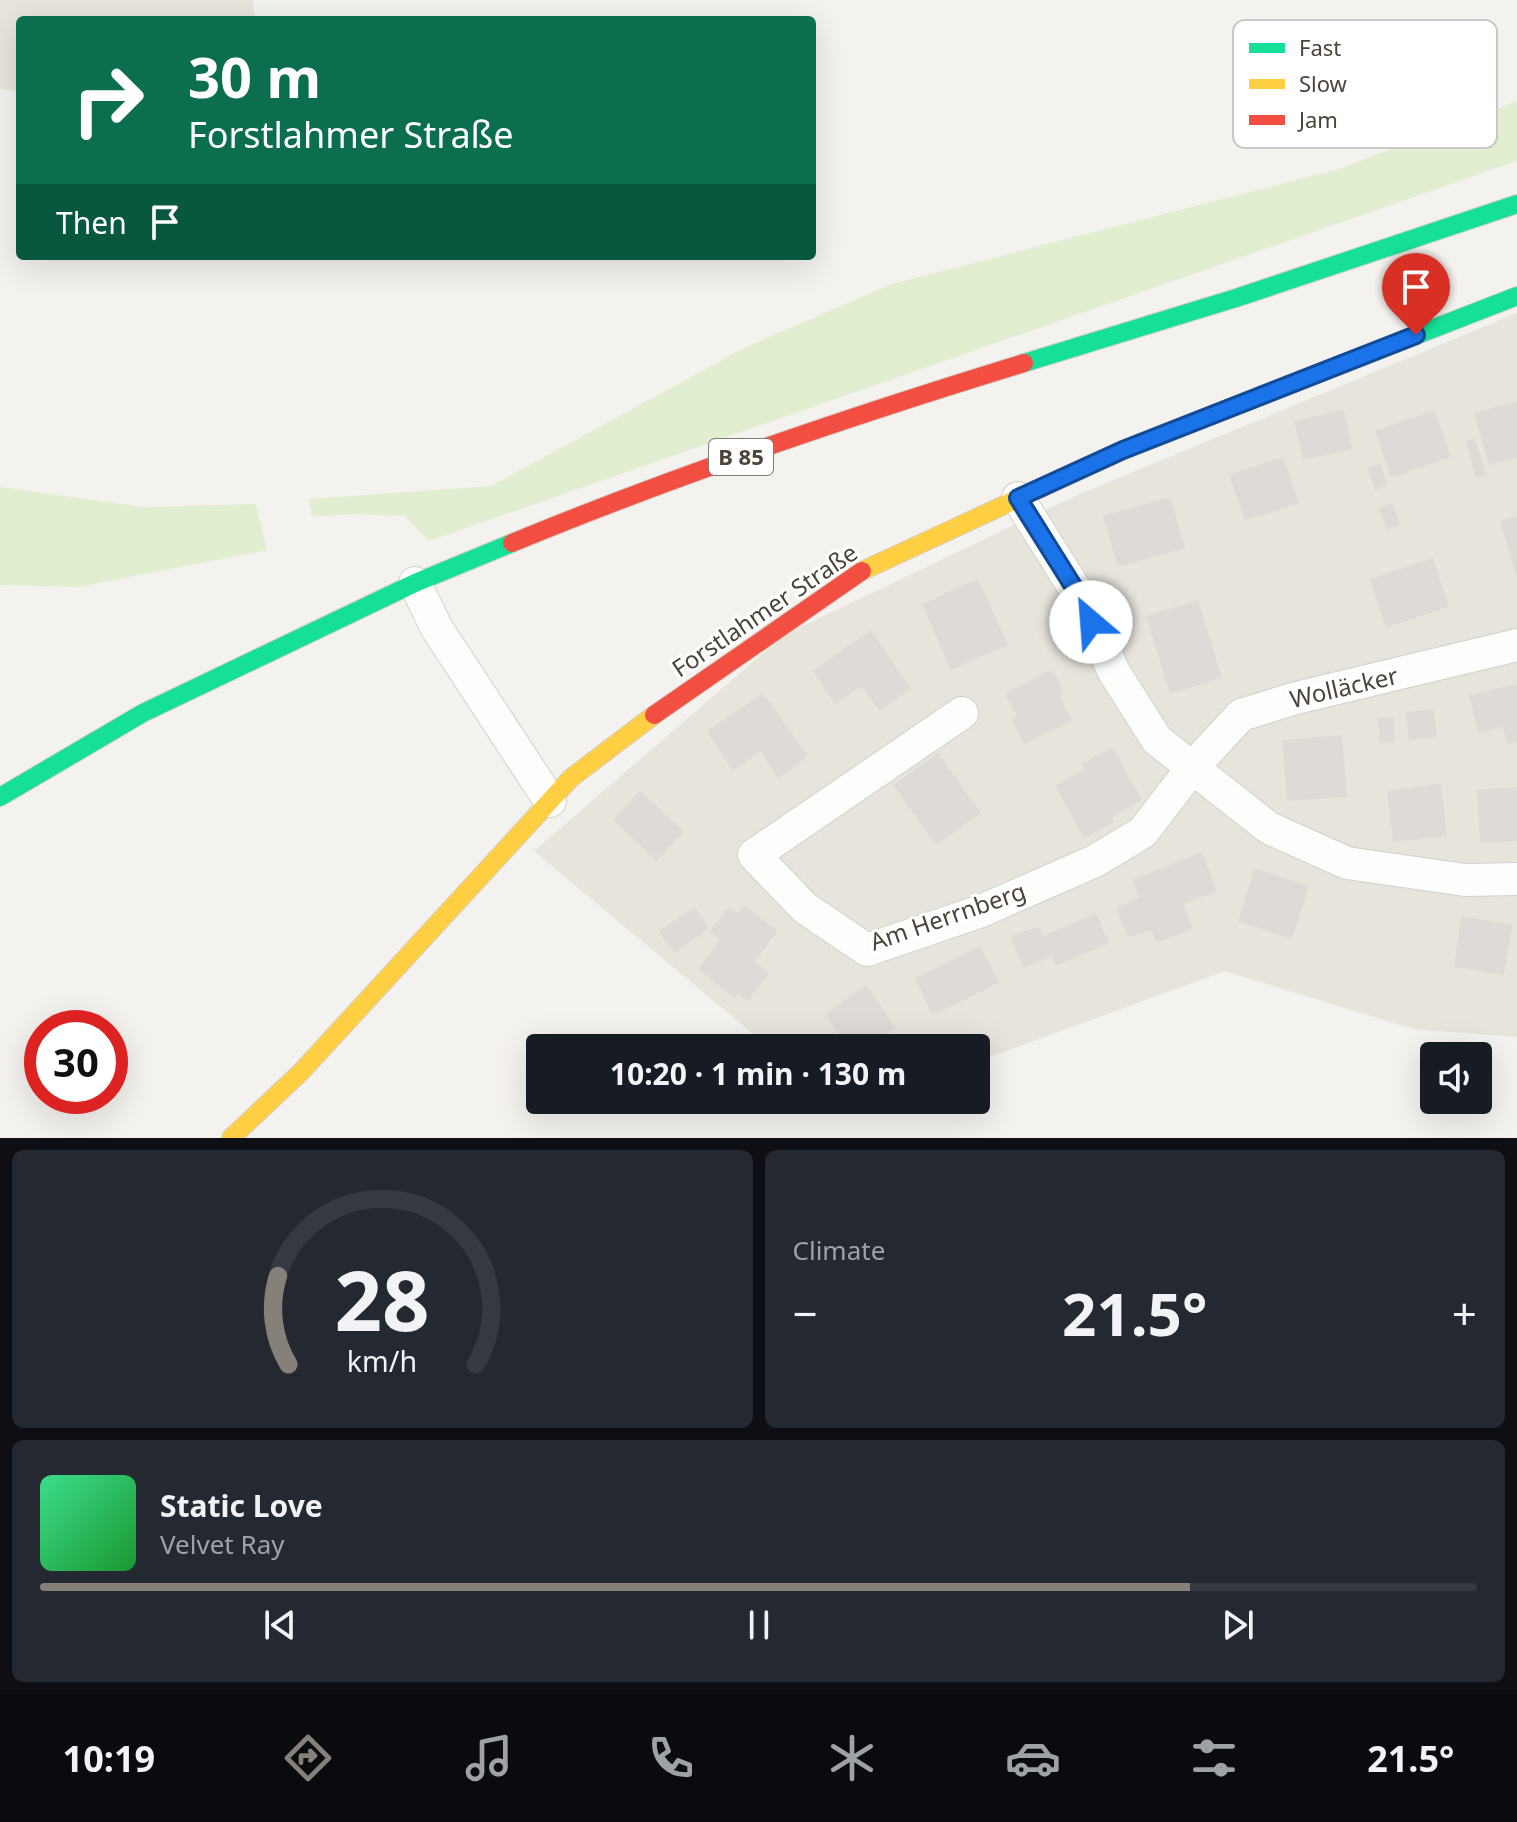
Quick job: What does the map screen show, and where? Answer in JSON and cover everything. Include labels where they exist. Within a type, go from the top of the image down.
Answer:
[{"type":"main road","name":"B 85","points":[[0,797],[143,713],[415,583],[609,503],[920,395],[1236,298],[1517,204]]},
{"type":"main road","name":"Forstlahmer Straße","points":[[231,1138],[301,1072],[571,778],[673,701],[863,571],[1123,450],[1517,296]]},
{"type":"street","points":[[1018,498],[1080,597],[1114,672],[1157,740],[1269,828],[1347,863],[1465,880],[1517,879]]},
{"type":"street","points":[[415,583],[436,627],[550,801]]},
{"type":"street","name":"Wolläcker","points":[[1192,768],[1241,715],[1296,698],[1517,645]]},
{"type":"street","name":"Am Herrnberg","points":[[962,713],[754,855],[805,908],[867,950],[981,911],[1095,861],[1143,832],[1192,768]]},
{"type":"shaded area","points":[[0,0],[252,0],[255,16],[16,16],[16,91],[0,89]]},
{"type":"shaded area","points":[[1517,313],[1517,1037],[1413,1029],[1225,971],[990,1057],[990,1034],[753,1034],[534,851],[784,635],[1075,496]]},
{"type":"green space","points":[[1517,101],[1517,161],[429,541],[405,516],[349,514],[312,517],[309,499],[491,486],[746,347],[892,284],[1339,169],[1394,148],[1497,148],[1497,109]]},
{"type":"green space","points":[[0,487],[143,507],[256,504],[267,550],[78,587],[0,585]]},
{"type":"building","points":[[1517,401],[1517,457],[1489,465],[1474,413]]},
{"type":"building","points":[[1344,410],[1352,449],[1303,460],[1294,421]]},
{"type":"building","points":[[1435,410],[1451,457],[1391,478],[1375,431]]},
{"type":"building","points":[[1475,438],[1486,476],[1476,478],[1466,441]]},
{"type":"building","points":[[1283,457],[1299,503],[1245,521],[1229,475]]},
{"type":"building","points":[[1380,464],[1388,485],[1375,490],[1368,468]]},
{"type":"building","points":[[1170,497],[1185,548],[1118,567],[1103,516]]},
{"type":"building","points":[[1393,503],[1400,525],[1387,530],[1378,508]]},
{"type":"building","points":[[1517,516],[1517,574],[1516,574],[1500,521]]},
{"type":"building","points":[[1433,558],[1449,607],[1386,628],[1370,579]]},
{"type":"building","points":[[978,579],[1008,645],[951,670],[922,604]]},
{"type":"building","points":[[1198,600],[1222,678],[1170,694],[1146,616]]},
{"type":"building","points":[[871,630],[911,689],[879,711],[862,686],[835,704],[813,671]]},
{"type":"building","points":[[1052,669],[1064,693],[1059,696],[1072,721],[1024,744],[1012,720],[1017,717],[1005,693]]},
{"type":"building","points":[[1517,684],[1517,742],[1508,745],[1503,727],[1478,733],[1469,695]]},
{"type":"building","points":[[763,693],[808,756],[778,779],[761,751],[733,771],[707,731]]},
{"type":"building","points":[[1434,709],[1437,737],[1409,740],[1406,712]]},
{"type":"building","points":[[1393,717],[1395,742],[1380,743],[1378,718]]},
{"type":"building","points":[[1342,735],[1347,797],[1287,801],[1282,740]]},
{"type":"building","points":[[1112,747],[1142,800],[1112,817],[1114,822],[1084,838],[1055,786],[1085,769],[1082,764]]},
{"type":"building","points":[[938,753],[981,813],[936,845],[893,785]]},
{"type":"building","points":[[1441,784],[1447,836],[1393,842],[1387,791]]},
{"type":"building","points":[[1517,787],[1517,841],[1480,843],[1477,790]]},
{"type":"building","points":[[640,791],[684,832],[656,861],[613,820]]},
{"type":"building","points":[[1202,852],[1217,891],[1183,904],[1193,929],[1156,943],[1151,930],[1128,938],[1116,907],[1139,898],[1132,880]]},
{"type":"building","points":[[1255,868],[1309,886],[1292,939],[1238,921]]},
{"type":"building","points":[[744,905],[778,931],[754,962],[769,973],[748,1001],[738,993],[734,998],[698,969],[720,940],[709,932],[729,907],[738,913]]},
{"type":"building","points":[[695,907],[709,929],[674,953],[659,931]]},
{"type":"building","points":[[1096,913],[1109,943],[1056,966],[1052,957],[1023,968],[1011,936],[1040,926],[1043,936]]},
{"type":"building","points":[[1461,916],[1512,925],[1504,975],[1454,967]]},
{"type":"building","points":[[980,946],[999,983],[932,1015],[915,978]]},
{"type":"building","points":[[866,985],[896,1028],[887,1034],[839,1034],[825,1014]]},
{"type":"traffic: fast","points":[[1024,363],[1236,298],[1517,204]]},
{"type":"traffic: fast","points":[[1345,363],[1517,296]]},
{"type":"traffic: fast","points":[[0,797],[143,713],[415,583],[512,543]]},
{"type":"traffic: slow","points":[[862,571],[1123,450],[1345,363]]},
{"type":"traffic: slow","points":[[231,1138],[301,1072],[571,778],[654,715]]},
{"type":"traffic: jam","points":[[512,543],[766,447],[1024,363]]},
{"type":"traffic: jam","points":[[654,715],[862,571]]},
{"type":"route","points":[[1091,622],[1080,597],[1018,498],[1123,450],[1270,395],[1416,335]]}]
